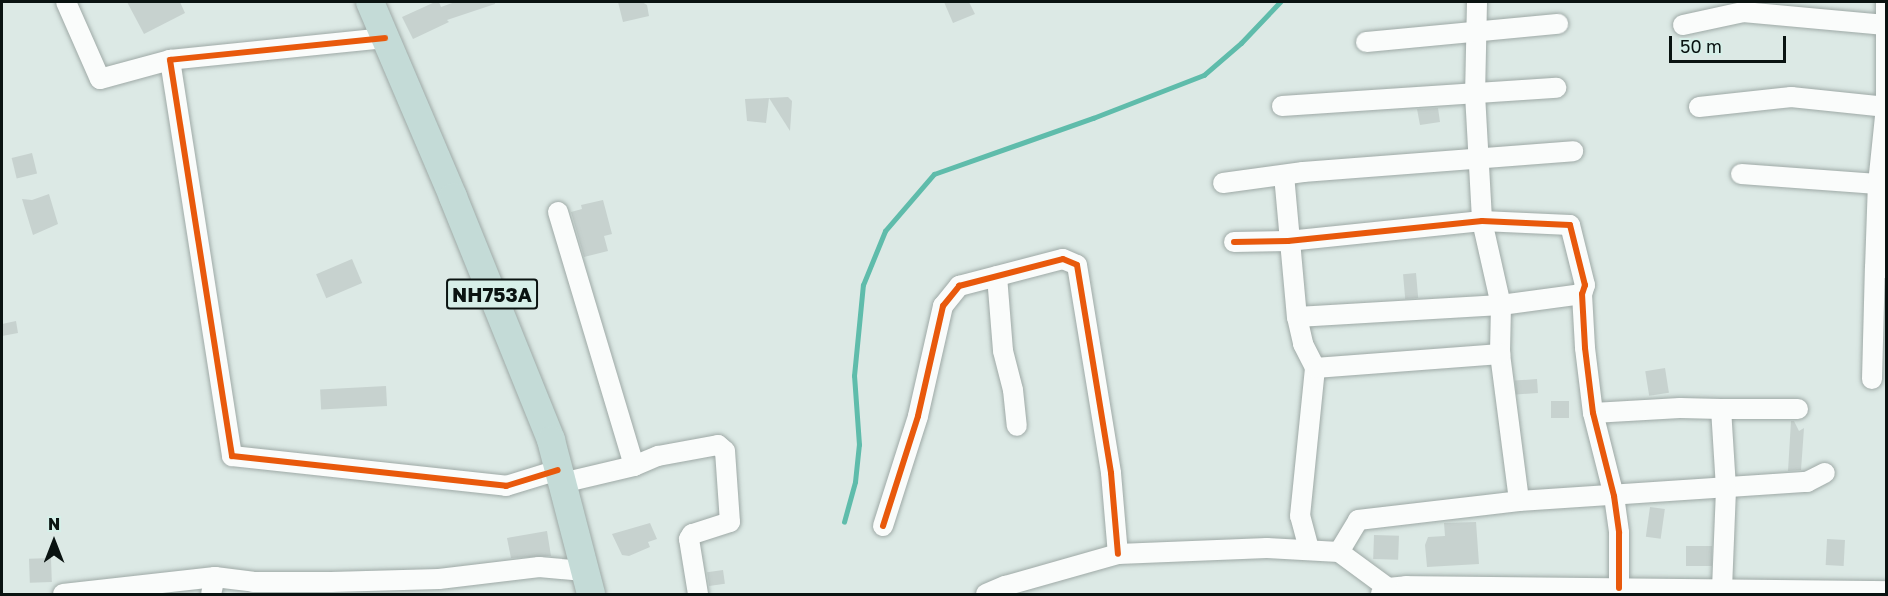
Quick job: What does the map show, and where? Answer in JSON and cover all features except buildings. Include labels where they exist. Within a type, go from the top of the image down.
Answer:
[{"type":"highway","name":"NH753A","points":[[370,2],[546,429],[588,583]]},
{"type":"street","points":[[66,2],[100,79],[170,60],[385,38]]},
{"type":"street","points":[[1477,2],[1475,94],[1482,221],[1501,305],[1500,354],[1519,501]]},
{"type":"street","points":[[1872,379],[1881,268],[1878,184],[1886,107],[1886,2]]},
{"type":"street","points":[[1683,25],[1743,12],[1885,25]]},
{"type":"street","points":[[1366,42],[1558,24]]},
{"type":"street","points":[[170,60],[232,456],[506,486],[634,466],[658,456],[718,445],[725,451],[730,522],[692,534],[689,539],[698,594]]},
{"type":"street","points":[[1282,106],[1556,88]]},
{"type":"street","points":[[1699,107],[1791,97],[1886,107]]},
{"type":"street","points":[[1223,183],[1284,175],[1574,151]]},
{"type":"street","points":[[1741,174],[1878,184]]},
{"type":"street","points":[[1284,175],[1288,241],[1297,317],[1303,344],[1315,368],[1300,516],[1309,549]]},
{"type":"street","points":[[558,212],[634,466]]},
{"type":"street","points":[[1234,242],[1288,241],[1482,221],[1570,225],[1585,285],[1582,294],[1585,348],[1593,413],[1614,496],[1619,533],[1619,588]]},
{"type":"street","points":[[883,526],[918,416],[943,306],[959,286],[1063,259],[1077,265],[1111,473],[1118,554]]},
{"type":"street","points":[[997,276],[1004,351],[1013,390],[1017,426]]},
{"type":"street","points":[[1297,317],[1501,305],[1582,294]]},
{"type":"street","points":[[1315,368],[1500,354]]},
{"type":"street","points":[[1593,413],[1680,408],[1798,409]]},
{"type":"street","points":[[1721,409],[1726,488],[1722,590]]},
{"type":"street","points":[[1339,552],[1358,520],[1519,501],[1807,482],[1825,473]]},
{"type":"street","points":[[986,594],[1005,586],[1118,554],[1212,549],[1309,549],[1339,552],[1384,591],[1406,586],[1887,591]]},
{"type":"street","points":[[63,594],[253,582],[439,579],[539,567],[588,583]]},
{"type":"waterway","points":[[844,522],[855,482],[859,445],[854,376],[863,285],[885,231],[934,174],[1093,118],[1204,75],[1241,43],[1280,2]]},
{"type":"cycle path","points":[[385,38],[170,60],[232,456],[506,486],[558,470]]},
{"type":"cycle path","points":[[1234,242],[1288,241],[1482,221],[1570,225],[1585,285],[1582,294],[1585,348],[1593,413],[1614,496],[1619,533],[1619,588]]},
{"type":"cycle path","points":[[883,526],[918,416],[943,306],[959,286],[1063,259],[1077,265],[1111,473],[1118,554]]}]
